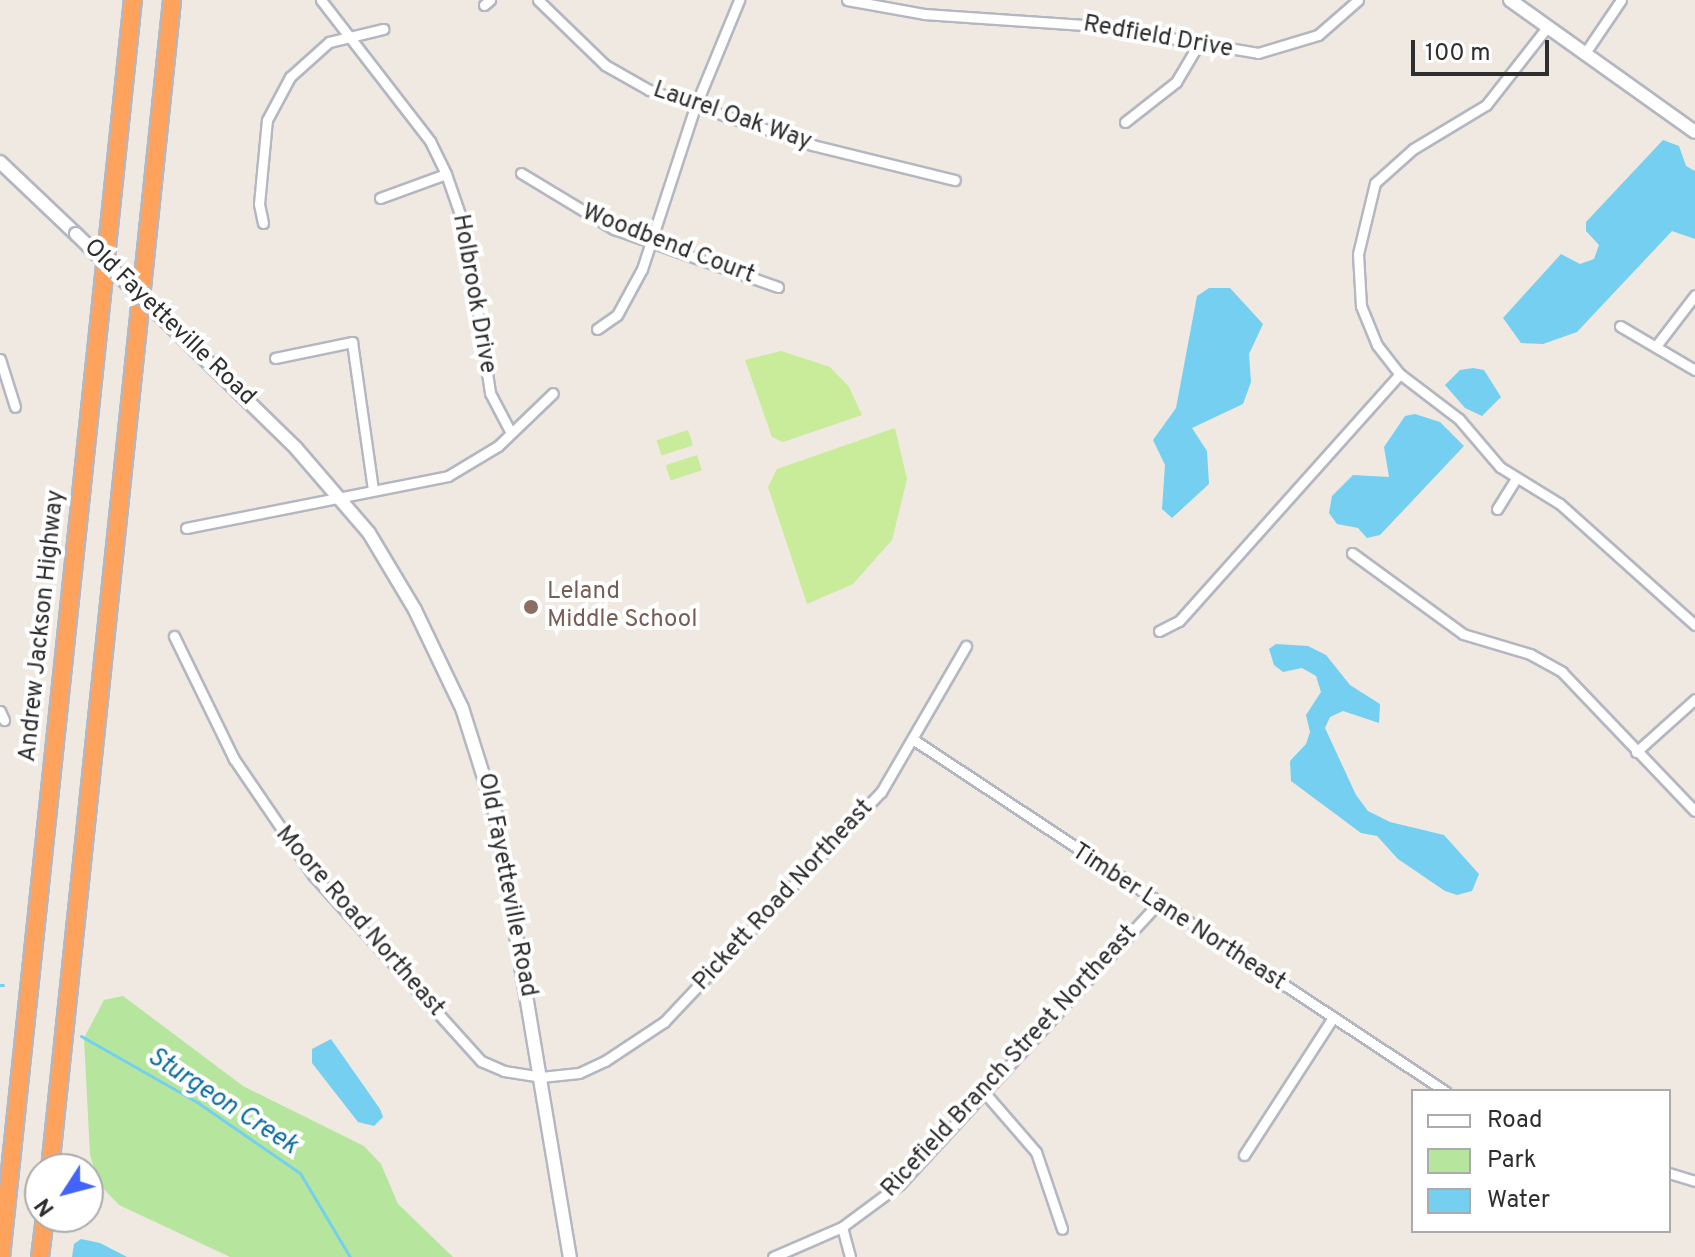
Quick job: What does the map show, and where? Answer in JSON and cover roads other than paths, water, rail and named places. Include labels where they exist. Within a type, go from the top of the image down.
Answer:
[{"type":"highway","name":"Andrew Jackson Highway","points":[[1,1257],[133,0]]},
{"type":"highway","points":[[52,1153],[172,0]]},
{"type":"highway","points":[[40,1257],[43,1233]]},
{"type":"street","name":"Holbrook Drive","points":[[321,0],[345,36],[430,141],[446,174],[465,229],[490,393],[511,433]]},
{"type":"street","name":"Laurel Oak Way","points":[[538,0],[613,70],[695,107],[848,156],[955,180]]},
{"type":"street","points":[[597,329],[623,307],[651,243],[695,107],[739,0]]},
{"type":"street","name":"Redfield Drive","points":[[847,0],[924,14],[1099,26],[1246,53],[1281,50],[1318,35],[1358,0]]},
{"type":"street","points":[[1510,0],[1695,132]]},
{"type":"street","points":[[1585,53],[1621,0]]},
{"type":"street","points":[[1548,26],[1494,98],[1403,156],[1371,190],[1358,254],[1359,291],[1370,331],[1400,374],[1451,412],[1516,479],[1560,504],[1695,625]]},
{"type":"street","points":[[263,223],[263,158],[267,120],[277,97],[307,59],[345,36],[383,29]]},
{"type":"street","points":[[1125,122],[1176,82],[1198,45]]},
{"type":"street","name":"Old Fayetteville Road","points":[[0,162],[274,425],[369,533],[415,610],[480,755],[499,831],[570,1257]]},
{"type":"street","name":"Woodbend Court","points":[[521,173],[578,211],[651,243],[778,287]]},
{"type":"street","points":[[380,198],[446,174]]},
{"type":"street","points":[[1656,346],[1695,295]]},
{"type":"street","points":[[1620,326],[1695,370]]},
{"type":"street","points":[[275,358],[352,342],[373,490]]},
{"type":"street","points":[[0,359],[15,407]]},
{"type":"street","points":[[1159,631],[1179,621],[1400,374]]},
{"type":"street","points":[[186,528],[448,476],[511,433],[553,393]]},
{"type":"street","points":[[1497,509],[1516,479]]},
{"type":"street","points":[[1352,553],[1463,634],[1530,654],[1562,672],[1695,811]]},
{"type":"street","name":"Moore Road Northeast","points":[[174,636],[234,759],[313,875],[481,1061],[504,1071],[541,1077]]},
{"type":"street","name":"Pickett Road Northeast","points":[[541,1077],[592,1067],[664,1022],[858,821],[914,740],[966,646]]},
{"type":"street","points":[[1636,752],[1695,699]]},
{"type":"street","name":"Timber Lane Northeast","points":[[914,740],[1157,905],[1442,1089]]},
{"type":"street","name":"Ricefield Branch Street Northeast","points":[[773,1257],[842,1227],[900,1184],[1157,905]]},
{"type":"street","points":[[1244,1155],[1332,1019]]},
{"type":"street","points":[[984,1092],[1036,1152],[1062,1229]]},
{"type":"street","points":[[1671,1174],[1695,1181]]},
{"type":"street","points":[[842,1227],[850,1257]]},
{"type":"water","points":[[1663,140],[1679,146],[1686,166],[1695,171],[1695,239],[1672,231],[1577,332],[1543,344],[1521,343],[1503,318],[1561,254],[1580,264],[1594,259],[1599,245],[1586,231],[1586,222]]},
{"type":"water","points":[[1209,288],[1230,288],[1263,324],[1249,354],[1251,382],[1243,404],[1192,428],[1207,451],[1209,484],[1172,518],[1162,509],[1165,465],[1153,440],[1176,408],[1197,296]]},
{"type":"water","points":[[1460,370],[1484,370],[1501,397],[1482,416],[1465,408],[1445,385]]},
{"type":"water","points":[[1415,414],[1440,422],[1464,446],[1380,535],[1367,538],[1358,528],[1337,524],[1329,513],[1332,496],[1353,475],[1389,477],[1384,447],[1405,416]]},
{"type":"water","points":[[1276,644],[1308,646],[1326,655],[1350,685],[1380,704],[1379,723],[1343,711],[1330,717],[1325,728],[1356,795],[1368,811],[1390,822],[1444,835],[1479,874],[1472,891],[1457,895],[1445,891],[1398,859],[1377,836],[1361,833],[1291,781],[1290,761],[1306,744],[1310,732],[1306,715],[1321,692],[1316,676],[1302,668],[1283,672],[1274,665],[1269,649]]},
{"type":"water","points":[[331,1039],[380,1109],[383,1117],[374,1126],[358,1122],[312,1063],[312,1049]]},
{"type":"water","points":[[81,1239],[100,1243],[127,1257],[72,1257],[74,1244]]},
{"type":"waterway","name":"Sturgeon Creek","points":[[81,1036],[197,1102],[300,1173],[350,1257]]},
{"type":"place","name":"Leland Middle School","points":[[531,607]]}]
